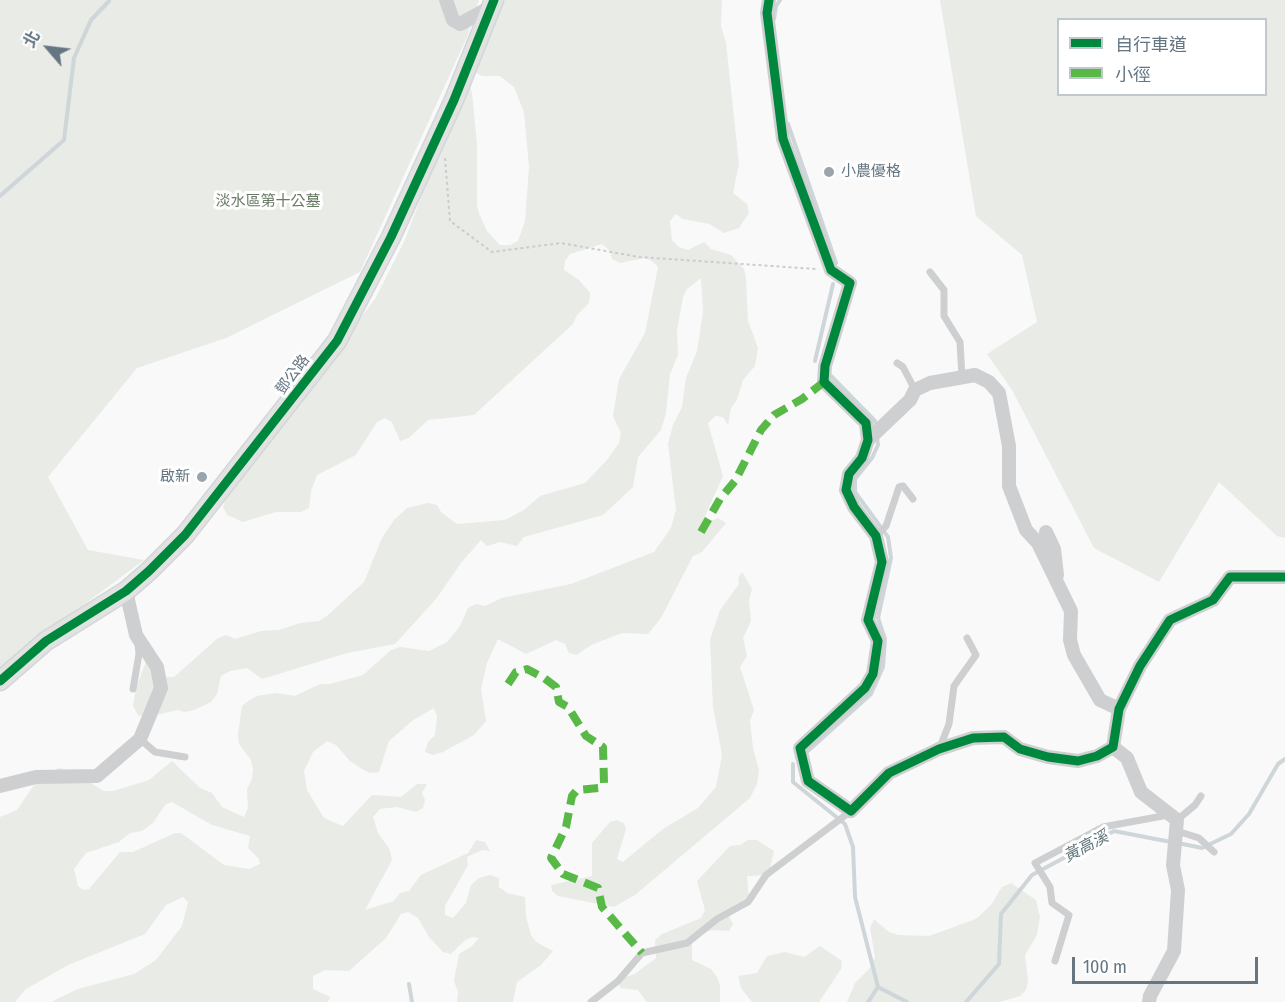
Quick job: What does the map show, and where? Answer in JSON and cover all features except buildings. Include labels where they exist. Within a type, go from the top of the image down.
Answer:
[{"type":"street","points":[[446,0],[453,20],[460,24],[493,4]]},
{"type":"street","points":[[769,0],[767,13],[783,139],[831,270],[850,283],[825,366],[824,382],[866,423],[868,440],[862,458],[849,474],[846,490],[854,507],[876,536],[882,562],[868,620],[878,641],[873,674],[865,688],[800,748],[808,781],[851,811],[889,773],[939,749],[973,738],[1004,737],[1020,749],[1048,757],[1077,761],[1096,756],[1113,747]]},
{"type":"street","name":"鄧公路","points":[[0,681],[46,641],[126,591],[185,535],[338,341],[392,237],[454,100],[493,4]]},
{"type":"street","points":[[868,440],[910,400],[915,390],[930,382],[975,375],[989,382],[999,393],[1010,446],[1009,486],[1026,531],[1038,543],[1071,611],[1070,640],[1074,655],[1100,700],[1119,709]]},
{"type":"street","points":[[1046,531],[1054,549],[1059,587]]},
{"type":"street","points":[[1113,747],[1119,709],[1140,666],[1170,620],[1213,600],[1230,577],[1285,577]]},
{"type":"street","points":[[0,786],[36,777],[97,776],[140,739],[161,688],[157,667],[136,635],[126,591]]},
{"type":"street","points":[[1113,747],[1126,758],[1141,792],[1175,822],[1173,865],[1178,890],[1174,951],[1149,1002]]},
{"type":"lane","points":[[930,272],[944,290],[944,316],[960,342],[962,377]]},
{"type":"lane","points":[[897,363],[903,367],[915,390]]},
{"type":"lane","points":[[876,536],[886,526],[899,487],[903,486],[913,499]]},
{"type":"lane","points":[[133,689],[139,654],[136,635]]},
{"type":"lane","points":[[939,749],[950,724],[954,686],[976,656],[967,638]]},
{"type":"lane","points":[[140,739],[155,752],[185,757]]},
{"type":"lane","points":[[1055,961],[1069,915],[1052,903],[1050,887],[1035,862],[1103,827],[1175,822],[1195,805],[1200,796]]},
{"type":"lane","points":[[591,1002],[618,981],[642,953],[687,943],[717,919],[748,902],[766,875],[851,811]]},
{"type":"lane","points":[[1175,822],[1199,838],[1214,852]]},
{"type":"path","points":[[444,149],[450,220],[492,252],[561,243],[639,257],[831,270]]},
{"type":"green space","name":"淡水區第十公墓","points":[[0,0],[479,0],[467,37],[360,272],[226,338],[137,368],[48,477],[88,550],[144,560],[0,667]]},
{"type":"green space","points":[[502,0],[722,0],[721,26],[726,43],[739,164],[733,193],[747,204],[749,213],[739,228],[724,233],[709,224],[683,219],[676,214],[670,221],[672,240],[679,247],[688,250],[704,242],[711,249],[731,255],[744,269],[748,321],[758,348],[755,366],[743,380],[737,400],[731,408],[728,425],[723,417],[715,416],[708,423],[723,476],[705,516],[709,522],[718,518],[726,523],[702,552],[693,556],[661,618],[648,634],[622,633],[591,645],[577,655],[569,653],[565,644],[556,640],[526,654],[498,639],[487,663],[481,689],[486,721],[474,735],[443,752],[433,755],[425,752],[428,742],[435,735],[437,717],[434,708],[412,721],[389,741],[379,772],[370,773],[362,769],[350,761],[336,745],[327,741],[313,752],[304,771],[307,790],[324,818],[343,826],[372,795],[401,797],[417,784],[427,784],[422,793],[425,800],[423,808],[416,812],[397,807],[380,809],[373,817],[378,833],[390,850],[392,860],[365,910],[394,901],[400,893],[409,891],[421,875],[468,853],[476,840],[485,842],[490,851],[482,850],[467,857],[468,865],[445,906],[445,915],[453,918],[466,903],[471,885],[479,878],[490,875],[499,878],[499,887],[507,893],[525,897],[526,916],[531,935],[536,942],[553,951],[541,965],[517,982],[513,1002],[457,1002],[458,992],[454,981],[459,954],[472,946],[479,938],[472,937],[464,941],[451,954],[443,952],[429,937],[418,918],[408,912],[401,914],[386,938],[349,971],[325,970],[313,976],[313,989],[330,997],[328,1002],[51,1002],[78,989],[134,974],[156,960],[182,926],[188,902],[183,897],[166,905],[145,934],[68,965],[26,989],[15,1002],[0,1002],[0,817],[17,810],[34,785],[42,778],[58,768],[69,770],[104,791],[113,791],[149,780],[172,761],[200,788],[212,793],[222,807],[244,817],[248,808],[247,789],[252,779],[253,769],[251,760],[239,744],[238,734],[242,706],[248,701],[257,696],[276,693],[295,696],[320,684],[330,684],[363,675],[391,650],[400,647],[429,651],[447,642],[460,626],[468,608],[476,604],[485,606],[502,598],[571,584],[654,552],[671,528],[676,510],[668,444],[673,425],[682,407],[686,378],[697,351],[703,312],[701,278],[687,289],[683,297],[677,330],[678,355],[670,374],[666,413],[661,430],[638,457],[633,487],[603,515],[524,537],[517,546],[500,542],[487,546],[481,540],[461,563],[436,599],[395,644],[347,653],[262,679],[247,668],[230,671],[221,676],[217,694],[211,702],[194,710],[185,712],[178,710],[147,717],[138,715],[133,706],[136,688],[147,659],[163,677],[174,677],[218,638],[226,635],[235,639],[261,631],[279,630],[300,623],[319,621],[328,615],[364,582],[382,538],[394,520],[407,508],[428,503],[437,505],[441,512],[457,524],[505,520],[524,510],[540,496],[585,483],[607,460],[619,443],[621,433],[613,416],[619,379],[645,333],[658,267],[645,258],[620,263],[612,259],[610,251],[602,244],[570,254],[565,261],[564,270],[579,280],[590,293],[589,303],[577,315],[573,324],[474,415],[428,420],[409,438],[400,441],[392,422],[385,418],[377,422],[356,455],[317,475],[311,491],[309,508],[301,512],[276,512],[243,522],[227,515],[223,507],[226,497],[375,299],[404,242],[467,77],[472,93],[477,144],[479,213],[487,231],[500,245],[510,245],[518,241],[525,221],[529,167],[524,112],[514,87],[500,76],[482,76],[475,72]],"holes":[[[172,802],[212,825],[250,836],[248,848],[259,859],[260,864],[249,869],[224,865],[181,833],[175,833],[133,852],[120,852],[89,889],[83,890],[78,886],[74,869],[86,853],[119,842],[130,833],[142,831],[153,823],[165,805]]]},
{"type":"green space","points":[[940,0],[1285,0],[1285,538],[1277,536],[1219,482],[1159,582],[1094,548],[1012,390],[987,354],[1037,322],[1022,255],[976,216]]},
{"type":"green space","points":[[742,572],[752,589],[749,601],[751,621],[743,638],[747,656],[740,667],[754,710],[750,721],[753,748],[759,770],[757,784],[750,798],[635,895],[614,907],[558,896],[552,891],[551,885],[592,876],[592,843],[610,822],[617,820],[624,823],[626,829],[617,859],[623,862],[663,829],[698,808],[716,787],[722,755],[713,707],[710,640],[720,610],[739,584],[738,578]]},
{"type":"green space","points":[[748,840],[757,840],[774,851],[770,869],[765,875],[747,876],[749,900],[729,916],[733,924],[729,931],[712,930],[698,935],[692,943],[692,960],[711,969],[717,977],[720,986],[720,1002],[647,1002],[638,990],[620,988],[619,980],[636,973],[656,958],[655,940],[662,934],[701,918],[705,910],[697,881],[730,846],[740,845]]},
{"type":"green space","points":[[1011,883],[1036,900],[1040,917],[1037,935],[1025,955],[1028,980],[1026,990],[1020,996],[1000,1002],[847,1002],[855,983],[871,967],[875,957],[870,928],[874,919],[889,932],[898,935],[929,936],[976,919],[991,905],[1002,887]]},
{"type":"green space","points":[[820,946],[842,961],[841,969],[819,1002],[752,1002],[741,988],[738,976],[757,973],[767,956],[785,952],[804,957]]},
{"type":"waterway","points":[[774,19],[776,6],[780,0]]},
{"type":"waterway","points":[[0,196],[64,140],[74,58],[91,20],[109,1]]},
{"type":"waterway","points":[[788,124],[836,263]]},
{"type":"waterway","points":[[815,361],[833,284]]},
{"type":"waterway","points":[[831,376],[875,421],[876,426]]},
{"type":"waterway","points":[[808,751],[871,694],[883,667],[885,639],[878,618],[891,558],[888,537],[855,492],[855,479],[872,458],[878,445],[877,437]]},
{"type":"waterway","name":"黃高溪","points":[[1178,843],[1202,848],[1231,834],[1249,814],[1278,764],[1285,759]]},
{"type":"waterway","points":[[793,764],[793,782],[845,824],[853,847],[855,897],[878,987]]},
{"type":"waterway","name":"黃高溪","points":[[966,1002],[999,964],[1001,914],[1032,875],[1114,831],[1171,842]]},
{"type":"waterway","points":[[409,984],[412,1002]]},
{"type":"waterway","name":"黃高溪","points":[[878,987],[907,1002]]},
{"type":"waterway","name":"黃高溪","points":[[868,1002],[878,987]]},
{"type":"marked path","points":[[701,532],[720,499],[735,481],[761,430],[774,415],[802,399],[824,382]]},
{"type":"marked path","points":[[508,684],[516,672],[527,669],[544,678],[556,687],[559,702],[568,707],[586,736],[603,747],[604,783],[599,788],[577,790],[572,796],[566,827],[551,858],[563,874],[598,888],[602,907],[642,953]]},
{"type":"cycle path","points":[[0,681],[46,641],[126,591],[185,535],[337,341],[391,237],[454,100],[494,0]]},
{"type":"cycle path","points":[[769,0],[767,13],[783,139],[831,270],[850,283],[825,366],[824,382],[866,423],[868,440],[862,458],[849,474],[846,490],[854,507],[876,536],[882,562],[868,620],[878,641],[873,674],[865,688],[800,748],[808,781],[851,811],[889,773],[939,749],[973,738],[1004,737],[1020,749],[1048,757],[1078,761],[1097,756],[1113,747],[1119,709],[1140,666],[1170,620],[1213,600],[1230,577],[1285,577]]},
{"type":"place","name":"小農優格","points":[[829,172]]},
{"type":"place","name":"啟新","points":[[202,477]]}]
